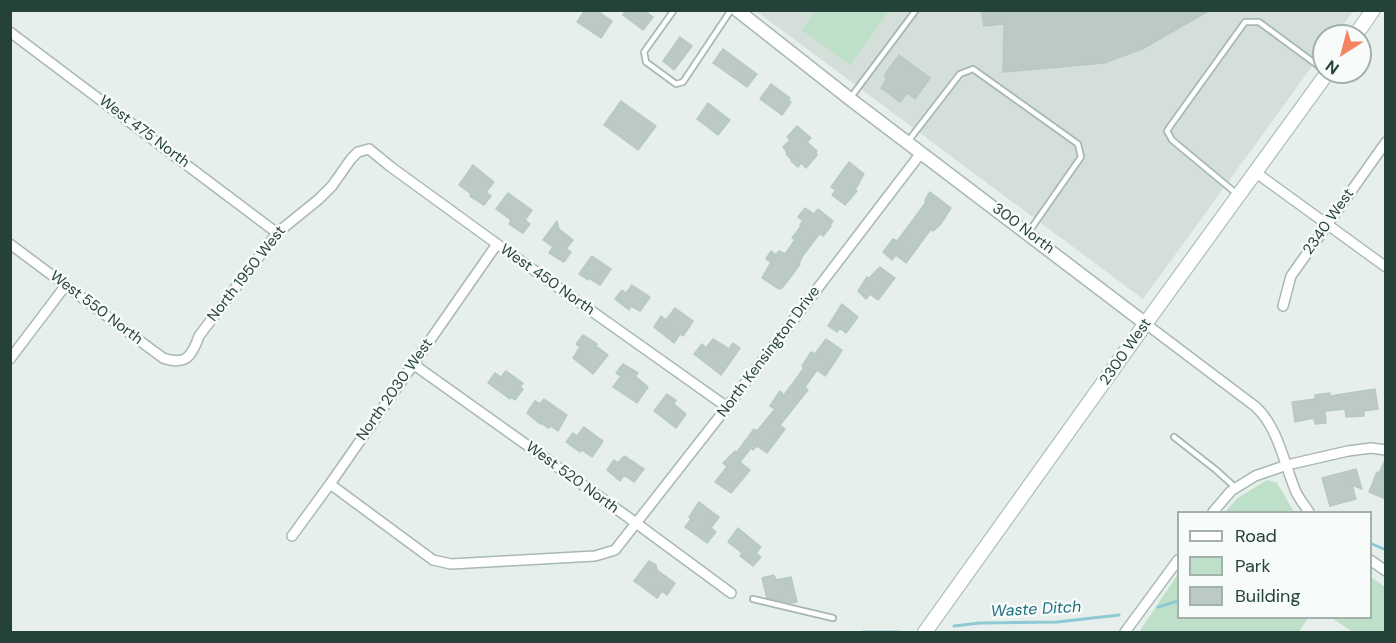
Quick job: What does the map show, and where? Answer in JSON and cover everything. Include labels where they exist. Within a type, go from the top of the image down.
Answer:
[{"type":"main road","points":[[1363,24],[1373,10]]},
{"type":"main road","name":"2300 West","points":[[925,633],[1318,84]]},
{"type":"street","name":"300 North","points":[[737,10],[850,99],[1256,407],[1265,416],[1275,435],[1297,494],[1309,511]]},
{"type":"street","name":"West 475 North","points":[[10,32],[276,233]]},
{"type":"street","name":"2340 West","points":[[1284,306],[1291,276],[1386,142]]},
{"type":"street","name":"North 1950 West","points":[[186,359],[194,350],[199,336],[276,233],[319,199],[358,152],[369,149]]},
{"type":"street","name":"West 450 North","points":[[369,149],[497,244],[727,407]]},
{"type":"street","name":"North Kensington Drive","points":[[330,484],[433,560],[452,564],[595,556],[615,550],[921,153]]},
{"type":"street","points":[[1255,172],[1386,267]]},
{"type":"street","name":"West 550 North","points":[[10,244],[163,358],[174,362],[186,359]]},
{"type":"street","name":"North 2030 West","points":[[292,536],[497,244]]},
{"type":"street","points":[[10,359],[66,285]]},
{"type":"street","name":"West 520 North","points":[[413,364],[731,593]]},
{"type":"street","points":[[1215,511],[1231,491],[1254,476],[1287,465],[1348,451],[1371,448],[1386,450]]},
{"type":"street","points":[[1372,561],[1386,571]]},
{"type":"street","points":[[1125,633],[1177,563]]},
{"type":"lane","points":[[674,10],[645,52],[646,62],[676,84],[683,82],[731,10]]},
{"type":"lane","points":[[850,99],[916,10]]},
{"type":"lane","points":[[1238,195],[1172,140],[1167,131],[1245,22],[1259,22],[1312,61]]},
{"type":"lane","points":[[907,142],[960,74],[973,69],[1078,144],[1081,157],[1028,233]]},
{"type":"lane","points":[[1174,437],[1236,488]]},
{"type":"lane","points":[[753,599],[832,618]]},
{"type":"shaded area","points":[[756,11],[1353,11],[1344,24],[1312,24],[1312,67],[1143,299]]},
{"type":"green space","points":[[816,10],[889,11],[850,65],[802,30]]},
{"type":"green space","points":[[1267,480],[1277,483],[1293,511],[1226,511],[1239,497]]},
{"type":"green space","points":[[1177,575],[1177,619],[1307,619],[1299,632],[1139,632]]},
{"type":"green space","points":[[1372,578],[1385,587],[1385,632],[1353,632],[1334,619],[1372,619]]},
{"type":"building","points":[[585,10],[596,10],[612,21],[601,38],[577,22]]},
{"type":"building","points":[[626,10],[644,10],[653,17],[643,30],[623,15]]},
{"type":"building","points":[[981,10],[1210,10],[1142,49],[1104,63],[1003,72],[1004,24],[984,26]]},
{"type":"building","points":[[680,37],[692,46],[674,70],[663,61]]},
{"type":"building","points":[[723,49],[757,74],[747,87],[713,63]]},
{"type":"building","points":[[899,55],[930,78],[915,99],[907,93],[900,102],[881,88],[887,78],[884,76]]},
{"type":"building","points":[[771,84],[790,98],[788,100],[791,102],[782,115],[760,99]]},
{"type":"building","points":[[621,101],[656,126],[638,150],[604,125]]},
{"type":"building","points":[[708,103],[730,120],[718,135],[697,119]]},
{"type":"building","points":[[797,126],[811,138],[807,142],[817,151],[817,155],[806,168],[801,163],[798,167],[791,161],[783,147],[790,140],[787,137]]},
{"type":"building","points":[[849,162],[864,174],[855,190],[857,191],[845,205],[832,195],[836,190],[831,187]]},
{"type":"building","points":[[473,165],[494,182],[486,192],[491,196],[484,205],[459,185]]},
{"type":"building","points":[[930,192],[951,208],[940,225],[933,231],[931,229],[906,263],[896,255],[892,260],[883,252],[893,239],[897,241],[926,202]]},
{"type":"building","points":[[508,193],[532,210],[525,220],[530,224],[523,233],[509,224],[511,220],[496,209]]},
{"type":"building","points":[[805,208],[814,214],[818,209],[833,221],[823,236],[820,233],[781,289],[777,288],[762,278],[771,262],[766,259],[771,251],[776,255],[779,251],[785,254],[795,240],[792,238],[803,221],[798,217]]},
{"type":"building","points":[[557,221],[559,229],[573,240],[566,249],[571,252],[564,262],[549,253],[553,247],[543,240]]},
{"type":"building","points":[[592,256],[611,269],[600,285],[579,274]]},
{"type":"building","points":[[880,267],[895,278],[878,300],[870,294],[866,299],[858,291],[867,277],[868,279]]},
{"type":"building","points":[[632,285],[650,297],[640,311],[631,306],[629,310],[615,299],[622,290],[626,293]]},
{"type":"building","points":[[842,304],[858,317],[846,333],[840,328],[837,332],[828,326]]},
{"type":"building","points":[[675,308],[693,321],[683,336],[680,334],[674,343],[654,327],[661,316],[666,320]]},
{"type":"building","points":[[583,335],[608,355],[593,374],[573,358],[580,347],[576,344]]},
{"type":"building","points":[[713,339],[729,349],[733,343],[740,348],[721,375],[694,354],[702,344],[706,348]]},
{"type":"building","points":[[826,339],[842,350],[825,376],[817,370],[805,387],[808,390],[780,425],[785,429],[767,453],[757,446],[753,450],[751,448],[740,462],[750,470],[731,493],[715,482],[727,467],[723,463],[735,451],[737,452],[754,429],[757,431],[775,409],[770,406],[780,391],[784,395],[804,368],[802,366],[811,352],[815,354]]},
{"type":"building","points":[[623,364],[638,373],[635,376],[648,387],[637,403],[613,387],[621,376],[616,373]]},
{"type":"building","points":[[506,371],[523,383],[520,387],[523,389],[515,400],[511,397],[510,399],[488,383],[495,373],[501,377]]},
{"type":"building","points":[[1375,389],[1378,409],[1364,411],[1364,416],[1346,417],[1345,409],[1325,411],[1326,423],[1315,424],[1314,418],[1295,422],[1292,402],[1315,399],[1315,395],[1330,393],[1330,396]]},
{"type":"building","points":[[667,394],[676,400],[674,404],[686,414],[676,428],[654,411]]},
{"type":"building","points":[[544,399],[567,415],[558,431],[551,426],[549,428],[540,424],[527,413],[535,401],[540,404]]},
{"type":"building","points":[[584,427],[603,441],[592,457],[566,442],[573,433],[577,436]]},
{"type":"building","points":[[624,456],[644,469],[634,482],[624,475],[620,481],[607,470],[614,460],[618,463]]},
{"type":"building","points":[[1386,458],[1386,499],[1369,492]]},
{"type":"building","points":[[1356,469],[1362,489],[1352,485],[1356,499],[1330,506],[1322,478]]},
{"type":"building","points":[[699,502],[719,517],[711,528],[716,532],[707,543],[685,527]]},
{"type":"building","points":[[738,528],[761,547],[756,553],[761,557],[753,566],[728,542]]},
{"type":"building","points":[[649,561],[675,583],[667,595],[662,591],[657,598],[634,581]]},
{"type":"building","points":[[774,575],[776,580],[791,577],[797,602],[767,598],[762,578]]},
{"type":"waterway","name":"Waste Ditch","points":[[1372,544],[1386,550]]},
{"type":"waterway","name":"Waste Ditch","points":[[1158,607],[1177,601]]},
{"type":"waterway","name":"Waste Ditch","points":[[954,626],[979,623],[1057,622],[1119,615]]},
{"type":"waterway","name":"Waste Ditch","points":[[863,632],[900,632]]}]
